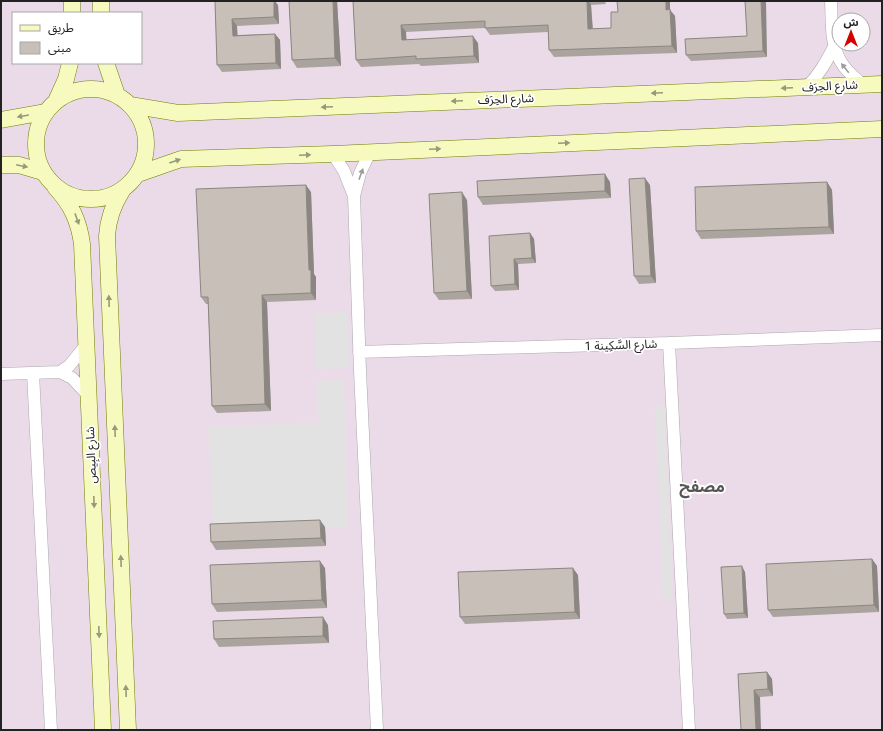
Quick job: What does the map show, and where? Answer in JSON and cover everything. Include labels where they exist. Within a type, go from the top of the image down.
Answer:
[{"type":"street","points":[[831,1],[832,12]]},
{"type":"street","points":[[807,87],[822,70],[831,52]]},
{"type":"street","points":[[836,52],[849,73],[863,85]]},
{"type":"street","points":[[1,120],[51,106],[70,93],[85,89],[102,90],[117,95],[130,105],[142,120],[147,138],[146,157],[138,174],[131,183],[122,190],[106,198],[88,200],[71,196],[55,187],[43,172],[37,157],[35,142],[38,126],[51,106],[66,79],[70,64]]},
{"type":"street","points":[[106,64],[117,95]]},
{"type":"street","name":"شارع الحِرَف","points":[[130,105],[178,113],[882,84]]},
{"type":"street","points":[[138,174],[181,159],[333,154],[882,129]]},
{"type":"street","points":[[370,152],[360,173],[354,196],[359,352],[377,730]]},
{"type":"street","points":[[333,154],[344,171],[354,196]]},
{"type":"street","points":[[1,165],[19,165],[43,172]]},
{"type":"street","name":"شارع البِيص","points":[[55,187],[63,195],[74,213],[81,233],[103,730]]},
{"type":"street","name":"شارع البِيص","points":[[122,190],[110,216],[107,236],[128,730]]},
{"type":"street","name":"شارع السَّكِينة 1","points":[[359,352],[669,344],[882,335]]},
{"type":"street","points":[[60,372],[68,366],[87,344]]},
{"type":"street","points":[[669,344],[689,730]]},
{"type":"street","points":[[1,374],[60,372],[72,378],[89,396]]},
{"type":"street","points":[[33,373],[51,730]]},
{"type":"shaded area","points":[[1,1],[882,1],[882,730],[1,730]]},
{"type":"shaded area","points":[[348,312],[350,368],[316,369],[314,313]]},
{"type":"shaded area","points":[[344,380],[348,528],[213,528],[208,426],[319,423],[316,381]]},
{"type":"shaded area","points":[[655,406],[664,406],[673,599],[663,599]]},
{"type":"building","points":[[215,1],[274,1],[274,17],[232,19],[233,36],[275,34],[276,63],[217,65]]},
{"type":"building","points":[[289,1],[333,1],[335,58],[292,60]]},
{"type":"building","points":[[353,1],[587,1],[588,29],[611,28],[611,12],[618,12],[617,1],[666,1],[666,10],[670,9],[672,46],[549,50],[548,25],[485,28],[485,21],[401,25],[402,40],[473,36],[474,56],[416,59],[416,56],[356,60]]},
{"type":"building","points":[[745,1],[761,1],[763,51],[686,55],[685,39],[747,36]]},
{"type":"building","points":[[605,174],[605,191],[478,197],[477,181]]},
{"type":"building","points":[[645,178],[651,276],[634,276],[629,179]]},
{"type":"building","points":[[827,182],[829,227],[696,231],[695,187]]},
{"type":"building","points":[[306,185],[311,293],[262,295],[265,404],[212,406],[208,297],[201,297],[196,189]]},
{"type":"building","points":[[462,192],[467,291],[434,293],[429,194]]},
{"type":"building","points":[[530,233],[532,258],[514,259],[515,284],[491,286],[489,236]]},
{"type":"building","points":[[320,520],[321,538],[211,542],[210,524]]},
{"type":"building","points":[[872,559],[874,605],[768,610],[766,564]]},
{"type":"building","points":[[320,561],[322,600],[212,604],[210,565]]},
{"type":"building","points":[[742,566],[744,613],[724,614],[721,567]]},
{"type":"building","points":[[573,568],[575,612],[460,617],[458,572]]},
{"type":"building","points":[[323,617],[323,636],[214,639],[213,621]]},
{"type":"building","points":[[767,672],[768,689],[754,690],[756,730],[741,730],[738,674]]},
{"type":"district","name":"مصفح","points":[[702,486]]}]
